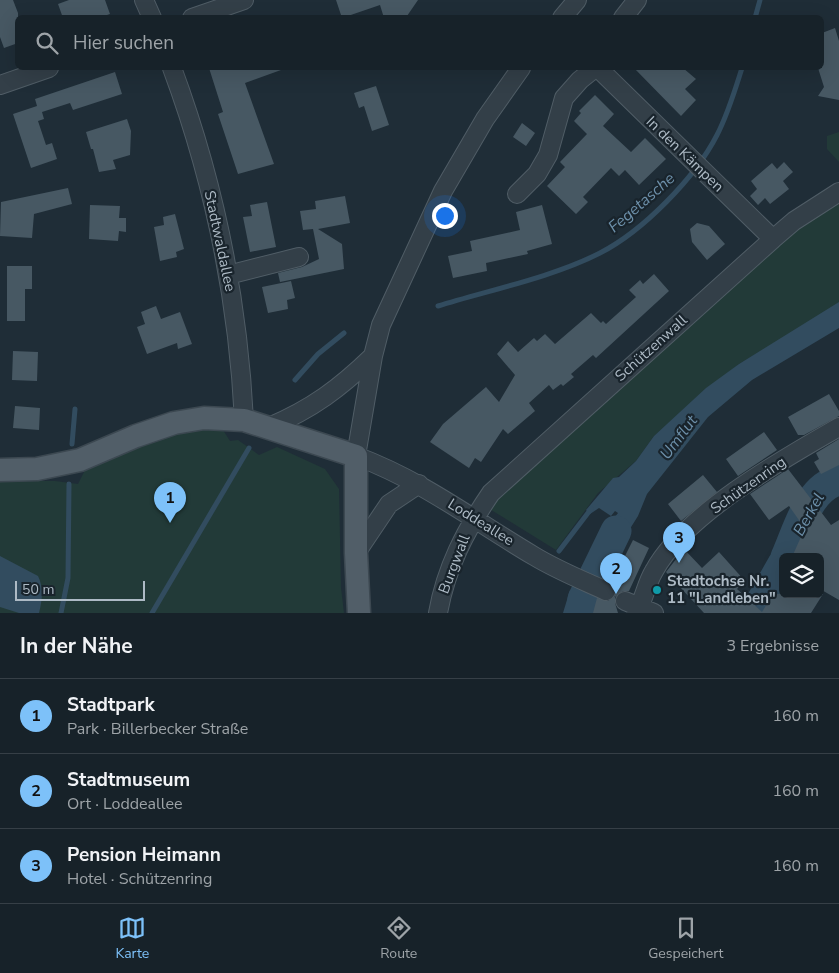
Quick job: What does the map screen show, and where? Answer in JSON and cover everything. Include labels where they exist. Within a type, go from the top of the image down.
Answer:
[{"type":"main road","points":[[0,470],[37,469],[80,460],[136,436],[174,423],[204,418],[244,420],[269,426],[356,456],[356,553],[359,613]]},
{"type":"street","points":[[144,0],[151,15]]},
{"type":"street","points":[[201,15],[244,0]]},
{"type":"street","points":[[564,15],[577,0]]},
{"type":"street","points":[[625,15],[637,0]]},
{"type":"street","points":[[0,85],[43,70]]},
{"type":"street","name":"Stadtwaldallee","points":[[173,70],[202,157],[228,275],[241,367],[244,420]]},
{"type":"street","points":[[356,456],[373,356],[381,325],[443,191],[485,119],[520,70]]},
{"type":"street","points":[[517,194],[536,174],[548,155],[564,98],[580,80],[594,70]]},
{"type":"street","name":"In den Kämpen","points":[[599,70],[772,239]]},
{"type":"street","name":"Schützenwall","points":[[474,517],[498,487],[772,239],[794,221],[839,192]]},
{"type":"street","points":[[228,275],[299,257]]},
{"type":"street","points":[[269,426],[298,414],[325,398],[373,356]]},
{"type":"street","name":"Schützenring","points":[[638,609],[654,570],[679,538],[712,510],[774,464],[839,427]]},
{"type":"street","name":"Loddeallee","points":[[356,456],[392,470],[419,484],[474,517],[534,557],[606,591]]},
{"type":"street","points":[[356,553],[385,508],[404,492],[419,484]]},
{"type":"street","name":"Burgwall","points":[[438,613],[451,564],[474,517]]},
{"type":"green space","points":[[839,132],[839,162],[827,149],[827,136]]},
{"type":"green space","points":[[839,199],[839,305],[739,364],[654,436],[636,461],[598,493],[556,550],[488,508],[789,231]]},
{"type":"green space","points":[[204,429],[223,430],[230,441],[238,440],[259,455],[277,447],[325,469],[339,489],[341,588],[344,613],[0,613],[0,481],[55,481],[78,484],[86,468],[175,432]]},
{"type":"water","points":[[839,302],[839,328],[752,380],[708,417],[647,494],[638,516],[616,551],[609,576],[585,565],[591,548],[618,513],[615,511],[611,516],[599,508],[590,514],[586,510],[613,478],[619,477],[636,461],[654,436],[706,388],[739,364]]},
{"type":"water","points":[[0,556],[38,576],[42,594],[39,613],[19,613],[0,607]]},
{"type":"water","points":[[570,590],[596,603],[593,613],[563,613]]},
{"type":"building","points":[[0,0],[13,0],[18,13],[18,15],[15,15],[15,44],[4,48],[0,37]]},
{"type":"building","points":[[69,0],[105,0],[110,14],[62,15],[58,4]]},
{"type":"building","points":[[336,0],[418,0],[408,15],[383,15],[380,5],[351,15],[341,15]]},
{"type":"building","points":[[835,28],[839,41],[839,100],[818,96],[824,87],[819,70],[824,70],[824,32]]},
{"type":"building","points":[[210,70],[281,70],[245,83],[274,164],[238,174],[218,114],[223,112]]},
{"type":"building","points":[[636,70],[685,70],[696,79],[685,89],[696,100],[681,116]]},
{"type":"building","points":[[115,72],[122,94],[73,110],[70,103],[42,112],[44,119],[38,121],[46,145],[52,143],[57,159],[31,168],[13,114],[37,106],[35,99]]},
{"type":"building","points":[[376,86],[389,125],[372,131],[364,106],[359,108],[354,93]]},
{"type":"building","points":[[595,95],[614,114],[603,126],[631,152],[645,138],[666,159],[639,185],[625,170],[619,176],[611,168],[583,197],[588,202],[576,214],[547,186],[565,167],[560,162],[587,134],[574,121],[581,113],[579,111]]},
{"type":"building","points":[[127,119],[131,131],[130,155],[113,160],[116,169],[99,172],[86,132]]},
{"type":"building","points":[[522,123],[535,133],[526,146],[513,137]]},
{"type":"building","points":[[784,162],[793,172],[783,181],[789,189],[770,204],[765,198],[758,205],[750,196],[757,189],[751,181],[772,163],[777,169]]},
{"type":"building","points":[[68,188],[72,204],[34,214],[32,238],[0,236],[1,202]]},
{"type":"building","points":[[345,196],[350,223],[318,229],[342,244],[344,269],[280,282],[278,273],[302,267],[319,259],[313,229],[303,230],[300,211],[316,209],[315,201]]},
{"type":"building","points":[[267,202],[276,247],[250,252],[243,217],[252,216],[250,205]]},
{"type":"building","points":[[90,205],[120,206],[119,218],[126,218],[126,232],[119,231],[118,241],[89,239]]},
{"type":"building","points":[[542,205],[552,244],[527,251],[528,254],[486,263],[487,271],[453,278],[448,256],[472,251],[470,241],[520,230],[516,212]]},
{"type":"building","points":[[175,214],[184,249],[176,252],[177,257],[160,261],[154,227],[164,225],[163,217]]},
{"type":"building","points":[[697,223],[709,226],[725,244],[707,260],[692,242],[690,229]]},
{"type":"building","points":[[7,266],[32,266],[32,289],[25,289],[25,321],[7,321]]},
{"type":"building","points":[[654,274],[669,291],[596,358],[593,355],[571,374],[574,377],[563,386],[561,384],[553,390],[549,385],[529,403],[535,411],[508,434],[503,429],[481,462],[475,458],[469,468],[430,442],[443,424],[486,387],[499,402],[515,375],[497,354],[508,341],[518,352],[534,338],[537,341],[545,334],[555,344],[591,313],[601,323],[603,321],[606,324],[636,297],[629,290],[640,280],[643,284]]},
{"type":"building","points":[[291,281],[295,298],[287,300],[288,309],[268,313],[262,287]]},
{"type":"building","points":[[156,306],[161,319],[180,312],[192,344],[178,349],[177,343],[147,354],[137,327],[145,324],[141,312]]},
{"type":"building","points":[[13,351],[38,352],[37,381],[12,380]]},
{"type":"building","points":[[829,394],[839,411],[839,416],[804,435],[798,435],[788,417]]},
{"type":"building","points":[[15,406],[40,408],[39,430],[13,428]]},
{"type":"building","points":[[764,432],[777,450],[738,476],[726,459]]},
{"type":"building","points":[[839,439],[839,465],[821,474],[814,462],[819,459],[816,453]]},
{"type":"building","points":[[788,469],[831,525],[839,520],[839,600],[824,591],[824,553],[794,553],[812,512],[801,523],[789,506],[769,520],[750,494]]},
{"type":"building","points":[[703,475],[717,492],[681,521],[668,504]]},
{"type":"building","points":[[633,540],[649,548],[629,591],[623,591],[615,597],[618,613],[593,613],[597,598],[608,601],[615,596],[615,585],[609,581],[617,562],[619,563],[623,555],[625,556]]},
{"type":"building","points":[[684,549],[702,568],[719,552],[745,581],[737,589],[762,612],[773,594],[779,594],[779,598],[820,598],[811,613],[704,613],[666,572]]},
{"type":"waterway","name":"Fegetasche","points":[[756,15],[760,0]]},
{"type":"waterway","name":"Fegetasche","points":[[438,306],[582,262],[600,253],[633,231],[682,185],[707,152],[725,119],[741,70]]},
{"type":"waterway","name":"Fegetasche","points":[[295,380],[318,354],[344,333]]},
{"type":"waterway","points":[[72,444],[75,409]]},
{"type":"waterway","name":"Fegetasche","points":[[152,613],[249,448]]},
{"type":"waterway","name":"Berkel","points":[[788,553],[805,511],[819,491],[828,484],[839,480]]},
{"type":"waterway","points":[[61,613],[68,578],[69,484]]},
{"type":"waterway","points":[[559,551],[591,509]]},
{"type":"waterway","name":"Umflut","points":[[581,613],[583,599],[616,531]]},
{"type":"waterway","name":"Berkel","points":[[759,606],[779,571]]},
{"type":"place","name":"Stadtpark","points":[[170,523]]},
{"type":"place","name":"Pension Heimann","points":[[679,563]]},
{"type":"place","name":"Stadtochse Nr. 11 \"Landleben\"","points":[[657,590]]},
{"type":"place","name":"Stadtmuseum","points":[[616,594]]}]
